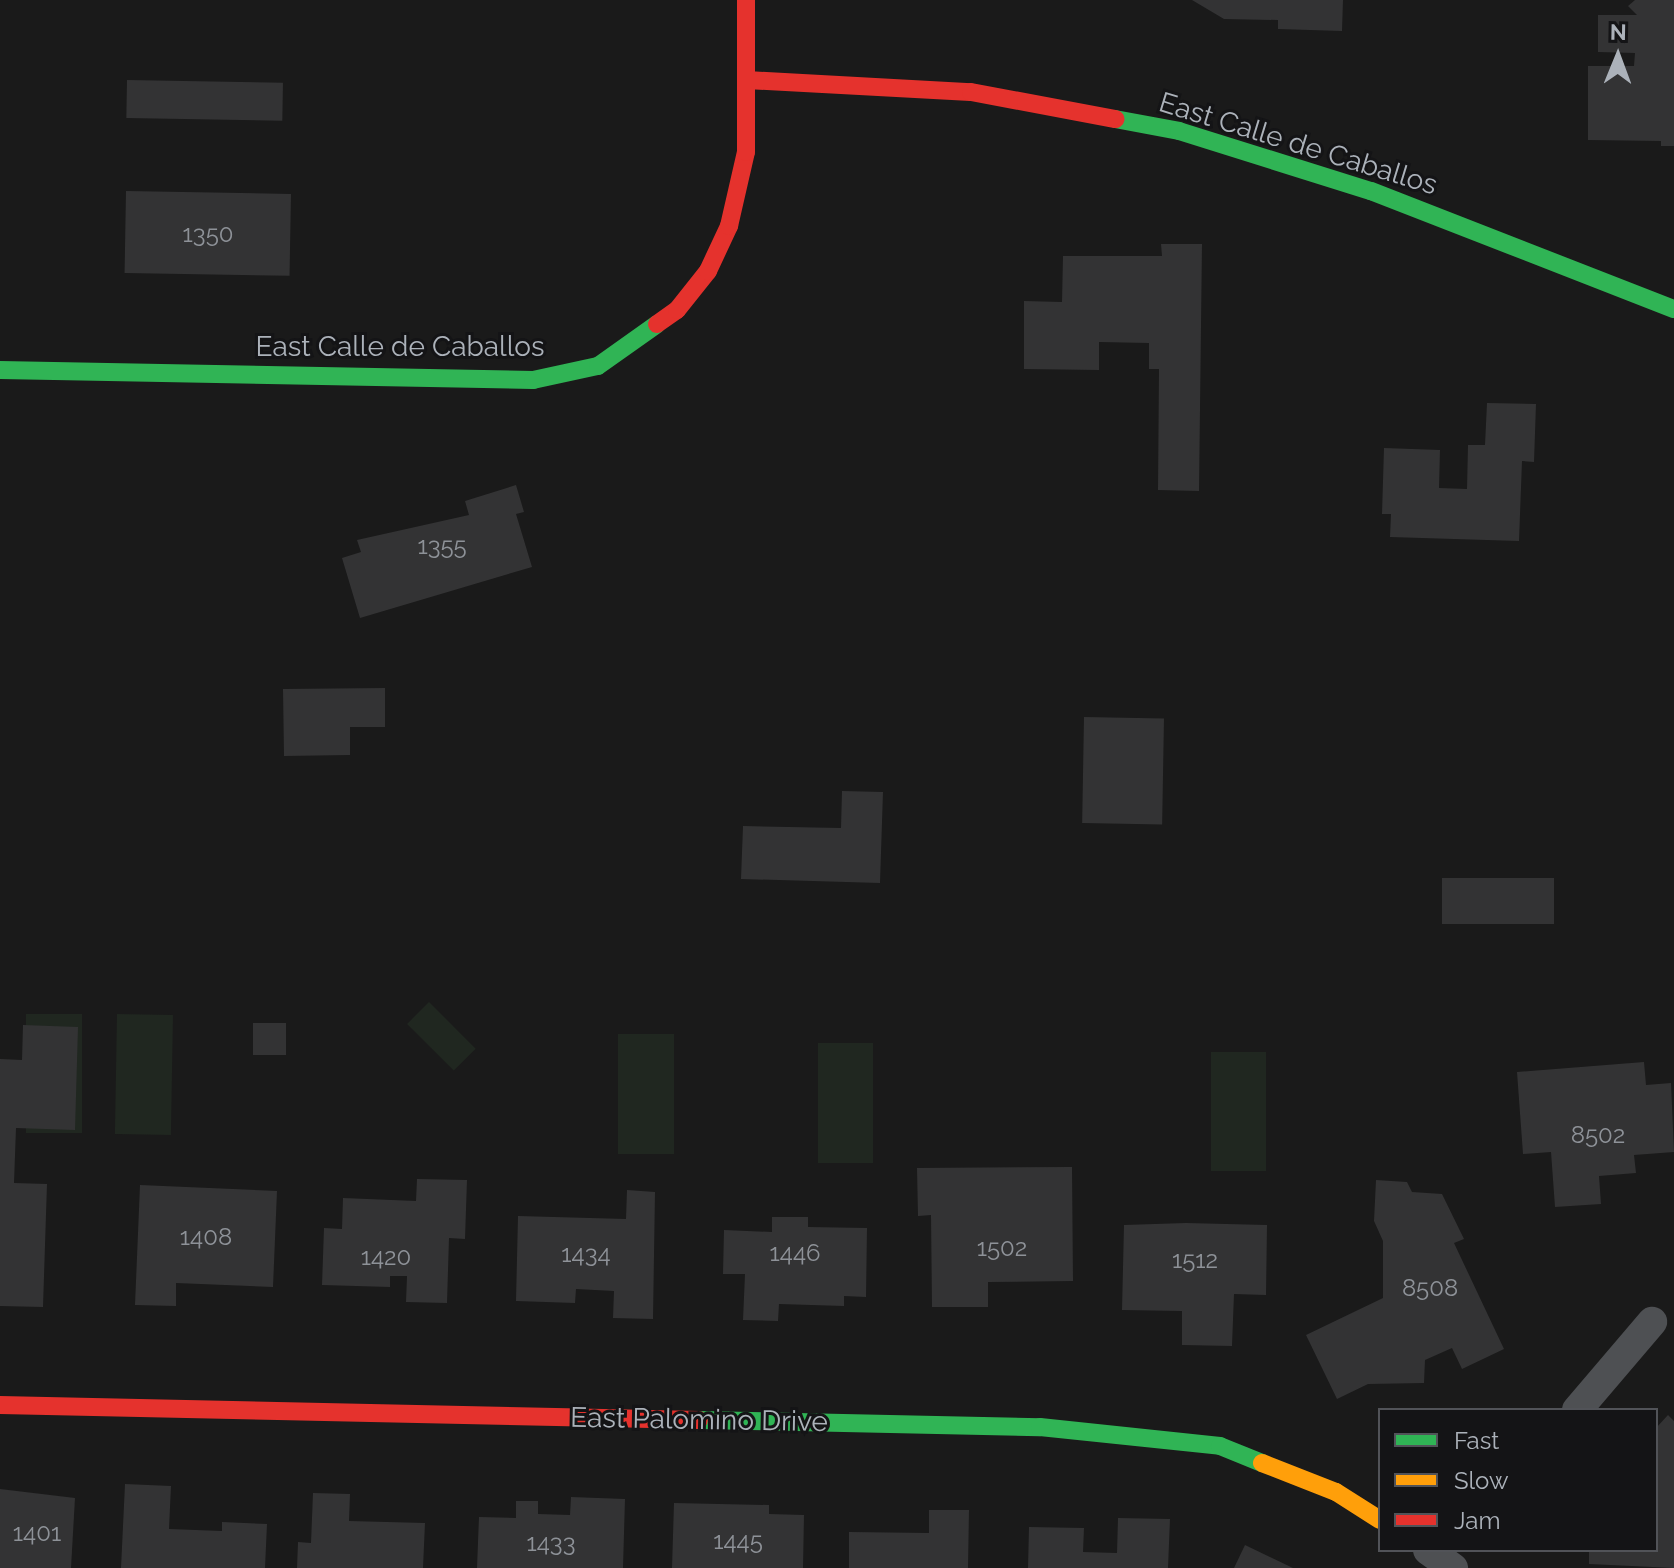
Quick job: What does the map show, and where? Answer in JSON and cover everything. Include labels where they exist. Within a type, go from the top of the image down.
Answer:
[{"type":"street","name":"East Calle de Caballos","points":[[0,370],[533,380],[598,366],[677,310],[708,271],[729,226],[746,152],[746,0]]},
{"type":"street","name":"East Calle de Caballos","points":[[747,80],[971,92],[1179,131],[1371,191],[1674,309]]},
{"type":"street","points":[[1579,1408],[1652,1322]]},
{"type":"street","name":"East Palomino Drive","points":[[0,1405],[1040,1427],[1220,1446],[1336,1492],[1378,1519]]},
{"type":"shaded area","points":[[429,1002],[476,1049],[454,1071],[407,1024]]},
{"type":"shaded area","points":[[26,1014],[82,1014],[82,1133],[26,1133]]},
{"type":"shaded area","points":[[117,1014],[173,1015],[171,1135],[115,1134]]},
{"type":"shaded area","points":[[618,1034],[674,1034],[674,1154],[618,1154]]},
{"type":"shaded area","points":[[818,1043],[873,1043],[873,1163],[818,1163]]},
{"type":"shaded area","points":[[1211,1052],[1266,1052],[1266,1171],[1211,1171]]},
{"type":"building","points":[[1192,0],[1343,0],[1342,31],[1278,29],[1278,20],[1224,19]]},
{"type":"building","points":[[1635,0],[1674,0],[1674,146],[1661,146],[1661,141],[1588,140],[1588,66],[1634,66],[1635,53],[1598,52],[1598,15],[1637,15],[1628,6]]},
{"type":"building","points":[[127,80],[283,83],[282,121],[126,118]]},
{"type":"building","points":[[126,191],[291,194],[290,276],[125,273]]},
{"type":"building","points":[[1161,244],[1202,244],[1199,491],[1158,490],[1159,369],[1149,369],[1149,343],[1099,342],[1099,370],[1024,369],[1024,301],[1062,302],[1063,256],[1162,256]]},
{"type":"building","points":[[1487,403],[1536,404],[1534,462],[1522,461],[1519,541],[1390,537],[1391,514],[1382,514],[1384,448],[1440,450],[1439,488],[1467,489],[1468,445],[1485,445]]},
{"type":"building","points":[[516,485],[524,512],[516,514],[532,567],[360,618],[342,558],[361,552],[357,540],[469,515],[465,501]]},
{"type":"building","points":[[385,688],[385,727],[350,727],[350,755],[284,756],[283,689]]},
{"type":"building","points":[[1084,717],[1164,718],[1162,824],[1082,823]]},
{"type":"building","points":[[842,791],[883,792],[880,883],[741,879],[743,826],[841,828]]},
{"type":"building","points":[[1442,878],[1554,878],[1554,924],[1442,924]]},
{"type":"building","points":[[253,1023],[286,1023],[286,1055],[253,1055]]},
{"type":"building","points":[[23,1025],[78,1027],[75,1130],[16,1128],[14,1183],[47,1184],[43,1307],[0,1306],[0,1059],[22,1060]]},
{"type":"building","points":[[1644,1062],[1646,1085],[1671,1083],[1674,1152],[1634,1155],[1636,1173],[1599,1176],[1601,1204],[1555,1207],[1551,1152],[1523,1154],[1517,1072]]},
{"type":"building","points":[[1072,1167],[1073,1281],[988,1282],[988,1307],[932,1307],[931,1215],[918,1216],[917,1168]]},
{"type":"building","points":[[417,1179],[467,1180],[465,1239],[449,1238],[447,1303],[406,1302],[407,1276],[390,1276],[390,1287],[322,1285],[324,1228],[342,1229],[343,1198],[416,1201]]},
{"type":"building","points":[[1376,1180],[1407,1182],[1412,1192],[1442,1194],[1464,1239],[1454,1243],[1504,1349],[1462,1369],[1452,1348],[1425,1360],[1424,1383],[1368,1384],[1337,1399],[1306,1335],[1383,1298],[1383,1241],[1374,1221]]},
{"type":"building","points":[[140,1185],[277,1191],[273,1287],[176,1283],[176,1306],[135,1305]]},
{"type":"building","points":[[627,1190],[655,1192],[653,1319],[613,1318],[614,1291],[576,1289],[575,1303],[516,1301],[518,1216],[626,1219]]},
{"type":"building","points":[[772,1217],[808,1217],[808,1227],[867,1228],[866,1297],[844,1296],[844,1306],[779,1304],[778,1321],[743,1320],[745,1274],[723,1274],[724,1230],[772,1232]]},
{"type":"building","points":[[1124,1225],[1267,1225],[1266,1295],[1234,1294],[1232,1346],[1182,1345],[1182,1311],[1122,1310]]},
{"type":"building","points":[[1668,1415],[1674,1421],[1674,1568],[1589,1564],[1589,1552],[1658,1552],[1658,1426]]},
{"type":"building","points":[[125,1484],[171,1486],[169,1529],[222,1531],[222,1522],[267,1524],[265,1568],[121,1568]]},
{"type":"building","points":[[0,1489],[75,1498],[71,1568],[0,1568]]},
{"type":"building","points":[[313,1493],[350,1494],[349,1521],[425,1523],[423,1568],[297,1568],[298,1542],[311,1543]]},
{"type":"building","points":[[571,1497],[625,1499],[623,1568],[477,1568],[479,1517],[516,1518],[516,1501],[538,1501],[538,1514],[570,1515]]},
{"type":"building","points":[[674,1503],[769,1505],[769,1514],[804,1515],[803,1568],[672,1568]]},
{"type":"building","points":[[929,1510],[969,1510],[968,1568],[849,1568],[849,1532],[929,1533]]},
{"type":"building","points":[[1118,1518],[1170,1519],[1168,1568],[1028,1568],[1029,1527],[1084,1528],[1083,1552],[1117,1553]]},
{"type":"building","points":[[1245,1545],[1293,1568],[1234,1568]]},
{"type":"traffic: fast","points":[[1115,119],[1179,131],[1371,191],[1674,309]]},
{"type":"traffic: fast","points":[[0,370],[533,380],[598,366],[657,324]]},
{"type":"traffic: fast","points":[[699,1420],[1040,1427],[1220,1446],[1262,1463]]},
{"type":"traffic: slow","points":[[1262,1463],[1336,1492],[1378,1519]]},
{"type":"traffic: jam","points":[[657,324],[677,310],[708,271],[729,226],[746,152],[746,0]]},
{"type":"traffic: jam","points":[[747,80],[971,92],[1115,119]]},
{"type":"traffic: jam","points":[[0,1405],[699,1420]]}]
